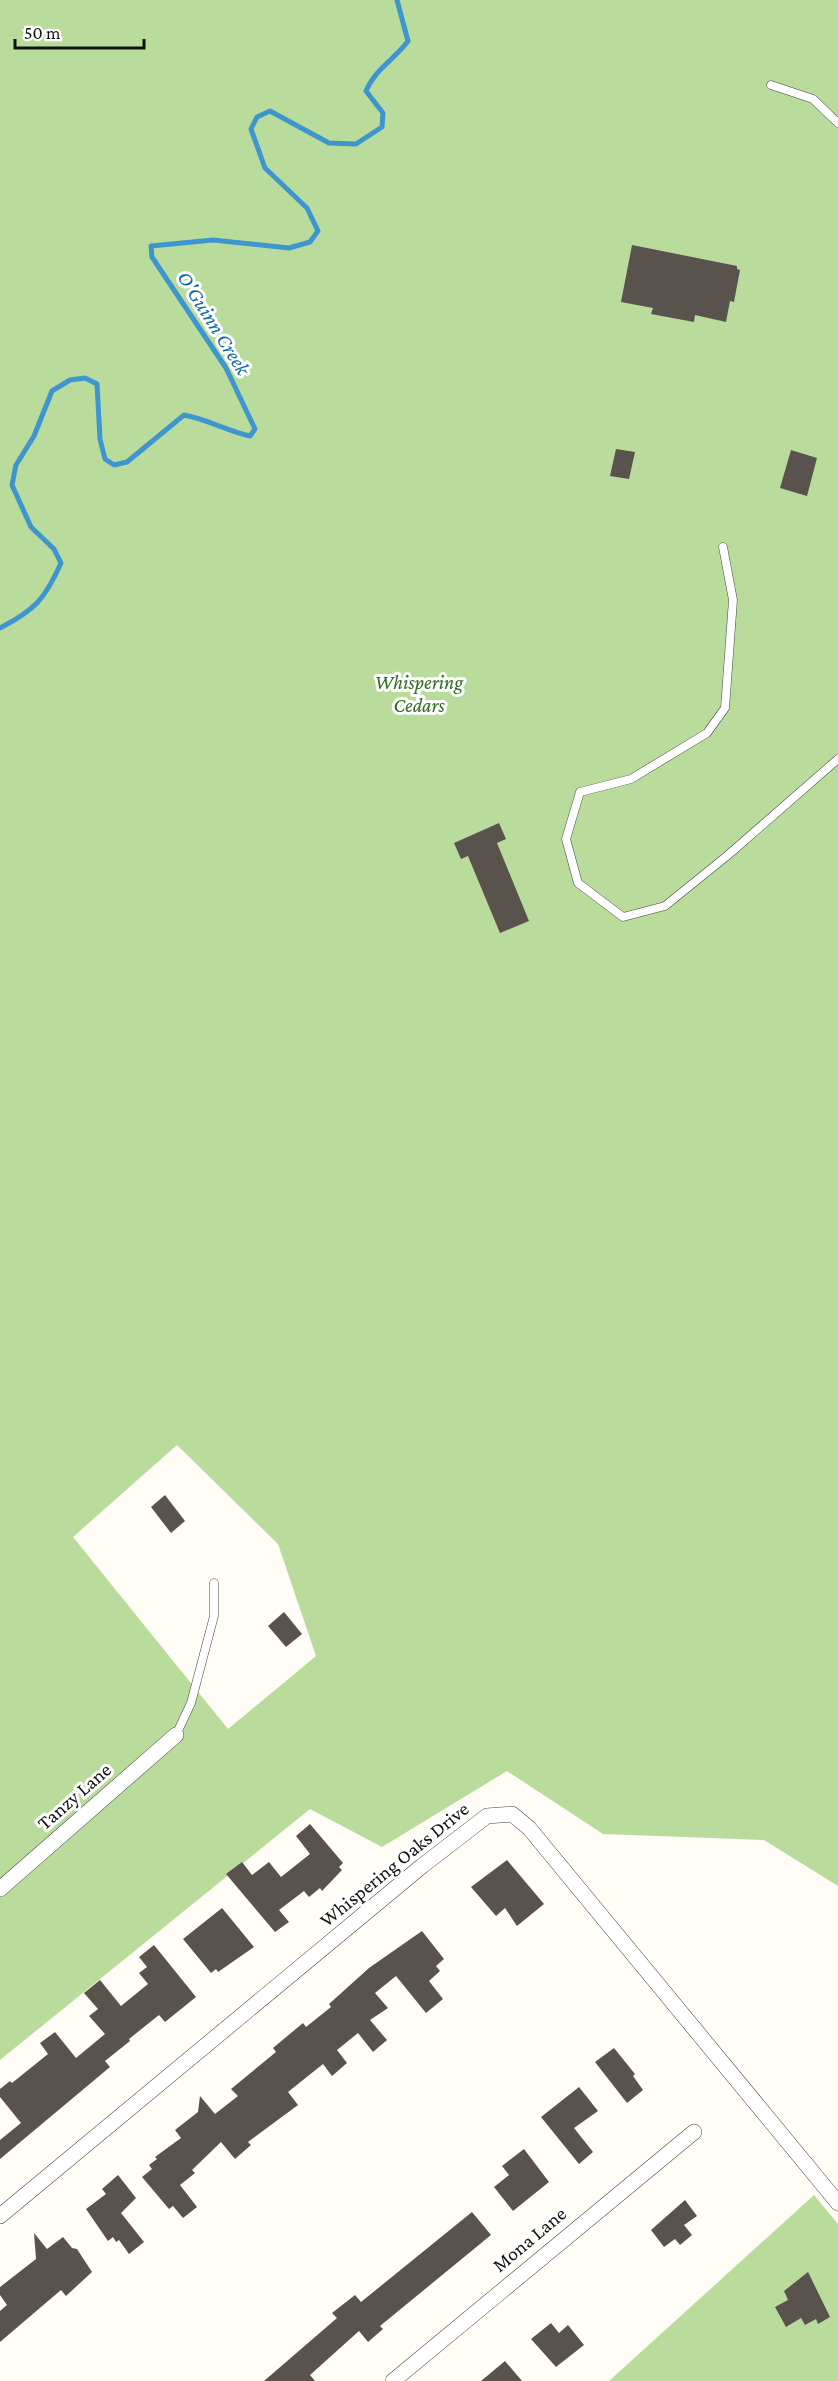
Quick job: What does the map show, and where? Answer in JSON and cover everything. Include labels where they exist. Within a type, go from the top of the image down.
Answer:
[{"type":"street","name":"Tanzy Lane","points":[[0,1890],[176,1735]]},
{"type":"street","name":"Whispering Oaks Drive","points":[[0,2216],[432,1859],[487,1816],[512,1814],[529,1828],[613,1928],[838,2203]]},
{"type":"street","name":"Mona Lane","points":[[393,2381],[694,2132]]},
{"type":"lane","points":[[771,85],[813,99],[838,123]]},
{"type":"lane","points":[[723,547],[733,600],[725,708],[707,733],[631,779],[580,792],[566,839],[578,883],[623,917],[665,906],[728,855],[838,759]]},
{"type":"lane","points":[[176,1735],[191,1703],[214,1616],[214,1583]]},
{"type":"green space","name":"Whispering Cedars","points":[[0,0],[838,0],[838,1886],[764,1840],[603,1834],[507,1771],[382,1847],[310,1809],[0,2060]],"holes":[[[177,1445],[278,1544],[316,1656],[228,1729],[73,1537]]]},
{"type":"green space","points":[[814,2195],[838,2224],[838,2381],[609,2381]]},
{"type":"building","points":[[632,245],[737,266],[740,270],[734,302],[730,301],[726,322],[695,315],[694,322],[651,314],[653,308],[621,302]]},
{"type":"building","points":[[616,449],[635,452],[629,479],[610,476]]},
{"type":"building","points":[[791,450],[817,458],[807,496],[780,488]]},
{"type":"building","points":[[499,823],[506,839],[497,843],[529,921],[500,933],[468,856],[461,859],[454,843]]},
{"type":"building","points":[[165,1495],[185,1521],[171,1533],[151,1507]]},
{"type":"building","points":[[284,1612],[302,1634],[286,1647],[268,1626]]},
{"type":"building","points":[[310,1824],[343,1863],[339,1867],[342,1870],[322,1891],[320,1888],[309,1897],[304,1891],[279,1910],[289,1922],[275,1932],[226,1874],[242,1862],[252,1875],[269,1862],[281,1877],[310,1854],[296,1836]]},
{"type":"building","points":[[507,1860],[544,1904],[517,1926],[505,1908],[496,1916],[471,1887]]},
{"type":"building","points":[[222,1908],[254,1947],[218,1972],[216,1969],[211,1973],[183,1939]]},
{"type":"building","points":[[422,1931],[444,1959],[436,1966],[440,1971],[429,1981],[443,1999],[426,2013],[396,1976],[375,1993],[388,2008],[370,2020],[387,2040],[373,2052],[358,2033],[337,2050],[347,2063],[332,2076],[323,2064],[288,2092],[298,2105],[248,2142],[251,2145],[235,2159],[221,2142],[192,2170],[195,2173],[180,2185],[197,2207],[183,2218],[173,2206],[169,2209],[142,2177],[152,2169],[149,2165],[157,2159],[155,2157],[181,2138],[175,2130],[198,2112],[200,2096],[215,2114],[238,2096],[231,2089],[276,2052],[273,2048],[303,2023],[306,2027],[331,2007],[329,2004],[369,1968]]},
{"type":"building","points":[[154,1945],[196,1997],[165,2022],[159,2015],[129,2039],[130,2041],[105,2061],[110,2067],[0,2159],[0,2140],[21,2123],[0,2097],[0,2089],[10,2081],[12,2083],[48,2054],[40,2043],[55,2032],[76,2058],[105,2034],[89,2016],[98,2009],[84,1993],[100,1980],[121,2006],[148,1984],[139,1973],[147,1967],[139,1957]]},
{"type":"building","points":[[614,2048],[635,2074],[633,2076],[643,2090],[627,2103],[595,2062]]},
{"type":"building","points":[[579,2087],[598,2111],[574,2128],[593,2152],[579,2164],[541,2117]]},
{"type":"building","points":[[524,2149],[549,2182],[513,2211],[494,2187],[509,2175],[502,2166]]},
{"type":"building","points":[[118,2175],[136,2198],[121,2213],[144,2242],[129,2254],[119,2240],[116,2242],[113,2237],[108,2241],[86,2209],[106,2194],[102,2189]]},
{"type":"building","points":[[685,2200],[697,2216],[684,2225],[692,2235],[680,2245],[675,2239],[664,2247],[651,2230]]},
{"type":"building","points":[[472,2212],[491,2235],[380,2326],[383,2329],[368,2342],[359,2331],[310,2375],[315,2381],[264,2381],[337,2318],[332,2313],[355,2295],[361,2302]]},
{"type":"building","points":[[34,2233],[47,2249],[63,2237],[72,2248],[77,2249],[92,2272],[66,2296],[61,2290],[0,2342],[0,2311],[7,2305],[0,2295],[0,2287],[36,2259]]},
{"type":"building","points":[[808,2272],[830,2317],[818,2324],[816,2319],[805,2325],[801,2318],[786,2327],[775,2307],[788,2300],[784,2291]]},
{"type":"building","points":[[551,2323],[559,2333],[568,2325],[584,2345],[556,2367],[531,2339]]},
{"type":"building","points":[[505,2361],[522,2381],[481,2381]]},
{"type":"waterway","name":"O'Guinn Creek","points":[[0,628],[38,602],[50,586],[61,563],[54,549],[31,527],[12,485],[16,465],[34,436],[52,391],[70,380],[85,378],[97,384],[100,439],[105,459],[114,465],[127,462],[184,415],[250,436],[255,429],[226,368],[152,257],[151,246],[213,240],[289,248],[310,242],[318,231],[307,208],[265,168],[251,129],[257,117],[270,111],[329,143],[356,144],[382,127],[383,113],[366,91],[380,70],[408,41],[397,0]]}]
